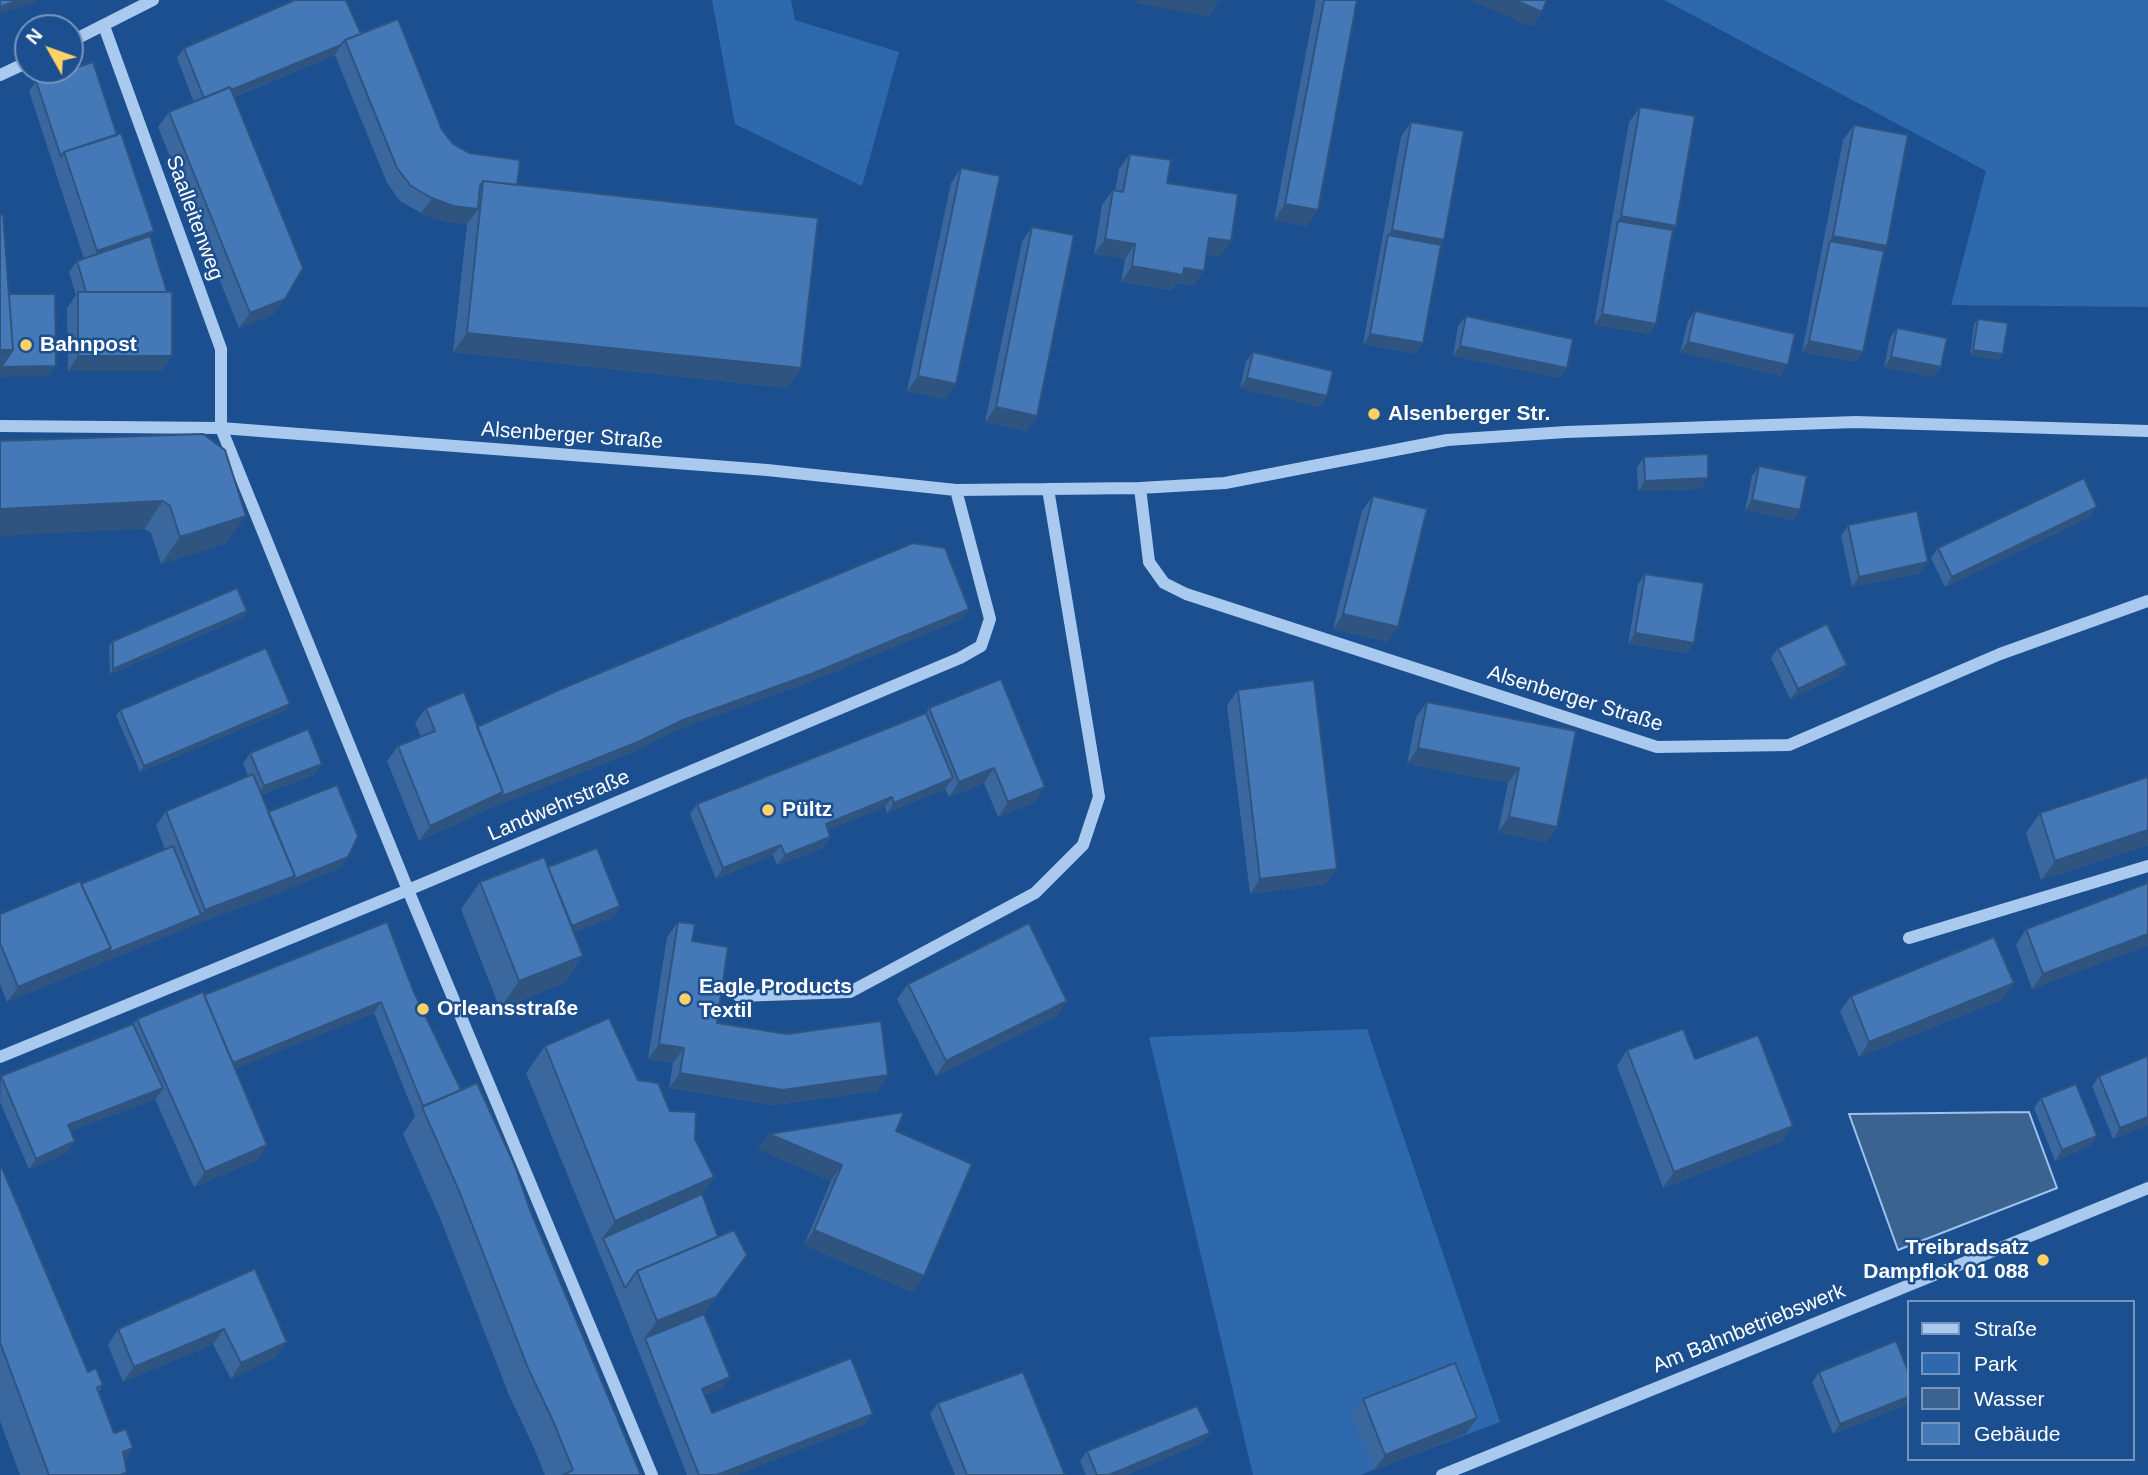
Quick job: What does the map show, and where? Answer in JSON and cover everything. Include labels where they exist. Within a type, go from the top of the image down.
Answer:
[{"type":"street","points":[[84,35],[153,0]]},
{"type":"street","name":"Saalleitenweg","points":[[104,26],[220,349],[221,428]]},
{"type":"street","name":"Alsenberger Straße","points":[[0,426],[221,428],[767,470],[956,490],[1140,488],[1225,483],[1447,440],[1553,433],[1856,422],[2148,431]]},
{"type":"street","points":[[221,428],[408,890],[652,1475]]},
{"type":"street","name":"Alsenberger Straße","points":[[1140,488],[1149,562],[1164,583],[1186,594],[1657,747],[1789,745],[2000,654],[2148,601]]},
{"type":"street","points":[[739,996],[850,992],[1035,893],[1083,845],[1099,797],[1048,489]]},
{"type":"street","name":"Landwehrstraße","points":[[0,1057],[408,890],[960,658],[981,646],[990,619],[956,490]]},
{"type":"street","points":[[1909,937],[2148,866]]},
{"type":"street","name":"Am Bahnbetriebswerk","points":[[1442,1475],[2148,1188]]},
{"type":"green space","points":[[712,0],[791,0],[795,20],[899,52],[862,186],[735,124]]},
{"type":"green space","points":[[1664,0],[2148,0],[2148,307],[1951,305],[1986,171]]},
{"type":"green space","points":[[1367,1029],[1500,1422],[1360,1475],[1253,1475],[1149,1037]]},
{"type":"water","points":[[2029,1112],[2057,1188],[1898,1250],[1849,1114]]},
{"type":"building","points":[[0,0],[18,0],[0,7]]},
{"type":"building","points":[[295,0],[346,0],[361,34],[345,40],[341,45],[231,90],[230,87],[204,98],[184,48]]},
{"type":"building","points":[[1324,0],[1357,0],[1318,210],[1285,204]]},
{"type":"building","points":[[1515,0],[1547,0],[1542,12]]},
{"type":"building","points":[[398,19],[442,130],[453,144],[469,153],[520,160],[517,185],[483,181],[478,209],[453,206],[432,198],[411,186],[397,168],[345,40]]},
{"type":"building","points":[[93,62],[117,135],[64,152],[61,157],[37,84],[84,84],[84,65]]},
{"type":"building","points":[[230,87],[303,268],[285,299],[250,313],[169,112]]},
{"type":"building","points":[[1640,107],[1695,116],[1676,226],[1621,216]]},
{"type":"building","points":[[1411,122],[1464,131],[1444,240],[1392,230]]},
{"type":"building","points":[[1854,125],[1908,135],[1887,246],[1833,236]]},
{"type":"building","points":[[121,133],[154,231],[97,251],[64,152]]},
{"type":"building","points":[[1130,154],[1171,160],[1167,183],[1238,194],[1231,241],[1209,238],[1204,271],[1184,268],[1183,275],[1132,266],[1135,244],[1105,239],[1113,190],[1123,192]]},
{"type":"building","points":[[961,168],[1000,176],[956,384],[918,376]]},
{"type":"building","points":[[483,181],[818,218],[801,368],[467,333]]},
{"type":"building","points":[[3,214],[13,350],[0,350],[0,215]]},
{"type":"building","points":[[1618,221],[1673,230],[1656,324],[1602,314]]},
{"type":"building","points":[[1032,227],[1074,235],[1037,416],[996,407]]},
{"type":"building","points":[[1388,235],[1441,245],[1423,343],[1370,334]]},
{"type":"building","points":[[150,236],[167,292],[86,292],[77,261]]},
{"type":"building","points":[[1830,241],[1884,251],[1863,352],[1809,341]]},
{"type":"building","points":[[78,292],[172,292],[172,356],[78,356]]},
{"type":"building","points":[[9,294],[55,294],[56,366],[1,367],[13,350]]},
{"type":"building","points":[[1695,311],[1795,334],[1788,365],[1688,342]]},
{"type":"building","points":[[1466,316],[1573,339],[1567,368],[1460,346]]},
{"type":"building","points":[[1978,319],[2008,323],[2003,354],[1973,350]]},
{"type":"building","points":[[1897,328],[1947,338],[1941,367],[1891,357]]},
{"type":"building","points":[[1253,352],[1333,371],[1327,396],[1247,378]]},
{"type":"building","points":[[203,434],[225,450],[246,516],[180,537],[170,506],[163,501],[0,509],[0,441]]},
{"type":"building","points":[[1708,454],[1708,478],[1645,481],[1644,457]]},
{"type":"building","points":[[1759,466],[1807,476],[1800,510],[1752,500]]},
{"type":"building","points":[[2084,478],[2097,507],[1952,577],[1938,548]]},
{"type":"building","points":[[1373,496],[1427,509],[1398,627],[1343,614]]},
{"type":"building","points":[[1917,511],[1928,562],[1859,577],[1848,525]]},
{"type":"building","points":[[913,543],[945,548],[969,609],[811,674],[683,720],[638,742],[500,797],[503,792],[477,727],[561,689]]},
{"type":"building","points":[[1645,574],[1704,583],[1694,643],[1635,633]]},
{"type":"building","points":[[237,588],[247,611],[113,669],[113,641]]},
{"type":"building","points":[[1827,624],[1847,665],[1798,689],[1778,648]]},
{"type":"building","points":[[266,648],[290,704],[144,766],[120,710]]},
{"type":"building","points":[[1001,679],[1045,787],[1008,802],[994,768],[959,782],[929,708]]},
{"type":"building","points":[[1314,680],[1337,869],[1260,879],[1238,690]]},
{"type":"building","points":[[464,692],[503,792],[430,826],[398,746],[435,731],[426,708]]},
{"type":"building","points":[[1427,702],[1576,731],[1557,827],[1509,817],[1519,768],[1418,748]]},
{"type":"building","points":[[926,713],[953,778],[894,803],[892,797],[826,824],[830,837],[785,855],[781,845],[723,868],[697,804]]},
{"type":"building","points":[[308,729],[322,764],[264,786],[250,753]]},
{"type":"building","points":[[253,774],[295,876],[205,910],[166,811]]},
{"type":"building","points":[[2148,777],[2148,830],[2055,861],[2040,813]]},
{"type":"building","points":[[337,785],[358,836],[348,857],[292,880],[295,876],[268,812]]},
{"type":"building","points":[[173,846],[201,915],[108,953],[111,948],[81,884]]},
{"type":"building","points":[[597,848],[620,906],[572,926],[548,867]]},
{"type":"building","points":[[544,857],[583,956],[519,981],[480,882]]},
{"type":"building","points":[[80,881],[111,948],[18,987],[0,943],[0,914]]},
{"type":"building","points":[[2148,883],[2148,934],[2043,974],[2026,929]]},
{"type":"building","points":[[387,922],[413,990],[461,1090],[423,1106],[381,1002],[233,1063],[204,995]]},
{"type":"building","name":"Eagle Products Textil","points":[[678,922],[695,924],[692,941],[728,947],[717,1023],[787,1034],[881,1021],[888,1075],[783,1090],[680,1073],[684,1048],[659,1044]]},
{"type":"building","points":[[1029,923],[1067,1001],[946,1061],[908,984]]},
{"type":"building","points":[[1994,937],[2014,983],[1869,1042],[1851,996]]},
{"type":"building","points":[[203,992],[267,1145],[205,1172],[137,1019]]},
{"type":"building","points":[[609,1018],[638,1080],[658,1083],[670,1111],[696,1112],[695,1139],[714,1177],[615,1221],[545,1046]]},
{"type":"building","points":[[133,1024],[163,1088],[68,1125],[75,1141],[36,1159],[1,1076]]},
{"type":"building","points":[[1683,1029],[1695,1059],[1758,1035],[1793,1126],[1674,1172],[1627,1050]]},
{"type":"building","points":[[2148,1056],[2148,1117],[2120,1128],[2099,1076]]},
{"type":"building","points":[[477,1083],[515,1166],[530,1210],[641,1475],[563,1475],[573,1470],[528,1368],[459,1191],[422,1107]]},
{"type":"building","points":[[2076,1084],[2097,1136],[2062,1150],[2041,1098]]},
{"type":"building","points":[[904,1112],[896,1131],[972,1164],[924,1276],[814,1230],[842,1165],[769,1134]]},
{"type":"building","points":[[0,1168],[88,1372],[96,1368],[103,1385],[97,1388],[114,1433],[126,1429],[133,1448],[123,1452],[127,1472],[121,1475],[49,1475],[0,1342]]},
{"type":"building","points":[[702,1194],[718,1237],[637,1271],[625,1288],[603,1238]]},
{"type":"building","points":[[734,1230],[747,1255],[716,1297],[657,1321],[637,1271]]},
{"type":"building","points":[[255,1269],[287,1342],[241,1363],[224,1329],[134,1367],[118,1329]]},
{"type":"building","points":[[704,1314],[730,1377],[702,1389],[712,1413],[851,1358],[873,1414],[717,1475],[699,1475],[645,1338]]},
{"type":"building","points":[[1896,1341],[1906,1366],[1906,1398],[1840,1424],[1819,1372]]},
{"type":"building","points":[[1455,1363],[1477,1418],[1385,1455],[1363,1399]]},
{"type":"building","points":[[1023,1372],[1065,1475],[967,1475],[938,1403]]},
{"type":"building","points":[[1197,1406],[1210,1433],[1109,1475],[1097,1475],[1087,1451]]},
{"type":"place","name":"Bahnpost","points":[[26,345]]},
{"type":"place","name":"Alsenberger Str.","points":[[1374,414]]},
{"type":"place","name":"Pültz","points":[[768,810]]},
{"type":"place","name":"Eagle Products Textil","points":[[685,999]]},
{"type":"place","name":"Orleansstraße","points":[[423,1009]]},
{"type":"place","name":"Treibradsatz Dampflok 01 088","points":[[2043,1260]]}]
